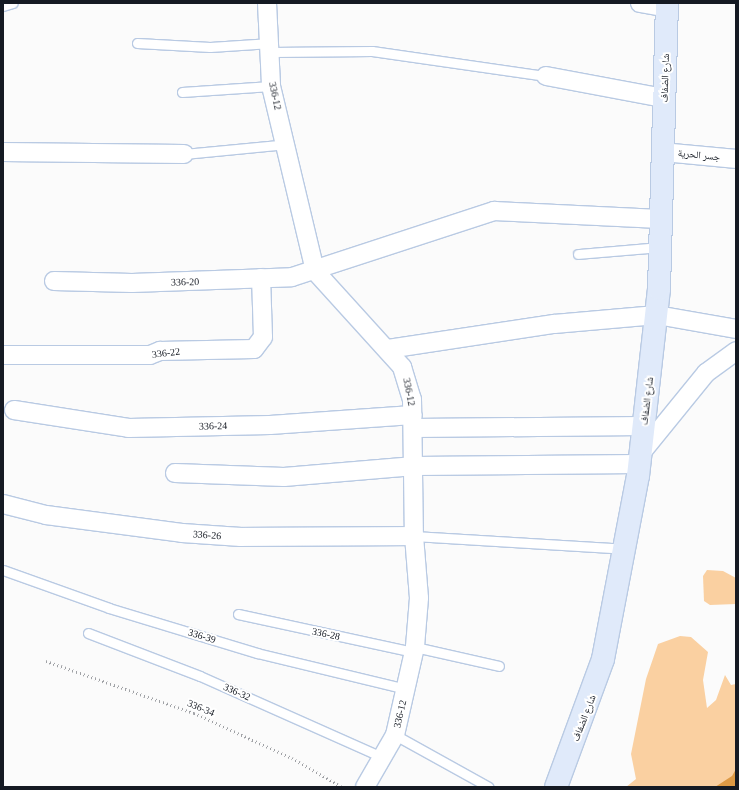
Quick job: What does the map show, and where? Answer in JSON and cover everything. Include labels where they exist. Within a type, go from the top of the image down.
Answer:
[{"type":"street","name":"336-12","points":[[267,3],[271,48],[271,86],[287,144],[315,271],[388,349],[407,376],[413,421],[415,466],[414,536],[419,598],[414,649],[395,735],[384,758],[365,787]]},
{"type":"street","points":[[640,3],[667,6]]},
{"type":"street","name":"شارع الضفاف","points":[[556,787],[595,690],[626,549],[640,459],[656,315],[667,6]]},
{"type":"street","points":[[546,76],[664,98]]},
{"type":"street","points":[[3,152],[184,154]]},
{"type":"street","name":"جسر الحرية","points":[[662,152],[730,158]]},
{"type":"street","name":"336-20","points":[[54,281],[292,277],[315,271],[494,211],[660,219]]},
{"type":"street","name":"336-22","points":[[3,355],[150,355],[166,351],[254,349],[263,337],[261,278]]},
{"type":"street","points":[[388,349],[554,324],[656,315],[736,329]]},
{"type":"street","points":[[175,474],[284,477],[415,466],[640,459],[706,373],[736,351]]},
{"type":"street","name":"336-24","points":[[14,410],[129,428],[413,421],[644,426]]},
{"type":"street","name":"336-26","points":[[3,504],[46,515],[204,534],[311,538],[414,536]]},
{"type":"lane","points":[[3,6],[13,3]]},
{"type":"lane","points":[[137,43],[210,47],[372,51],[546,76]]},
{"type":"lane","points":[[182,92],[271,86]]},
{"type":"lane","points":[[184,154],[287,144]]},
{"type":"lane","points":[[578,254],[659,247]]},
{"type":"lane","points":[[414,536],[626,549]]},
{"type":"lane","name":"336-39","points":[[3,570],[109,608],[257,653],[406,689]]},
{"type":"lane","name":"336-28","points":[[238,614],[499,666]]},
{"type":"lane","name":"336-32","points":[[88,632],[200,676],[384,758]]},
{"type":"lane","points":[[395,735],[489,787]]},
{"type":"path","name":"336-34","points":[[46,662],[194,713],[292,758],[342,787]]},
{"type":"shaded area","points":[[707,570],[723,571],[736,578],[736,604],[710,605],[704,601],[703,576]]},
{"type":"shaded area","points":[[680,636],[691,637],[708,652],[703,680],[707,708],[716,700],[725,675],[731,685],[736,684],[736,787],[626,787],[636,779],[631,754],[646,679],[658,644]]},
{"type":"shaded area","points":[[736,769],[736,787],[715,787],[732,776]]}]
